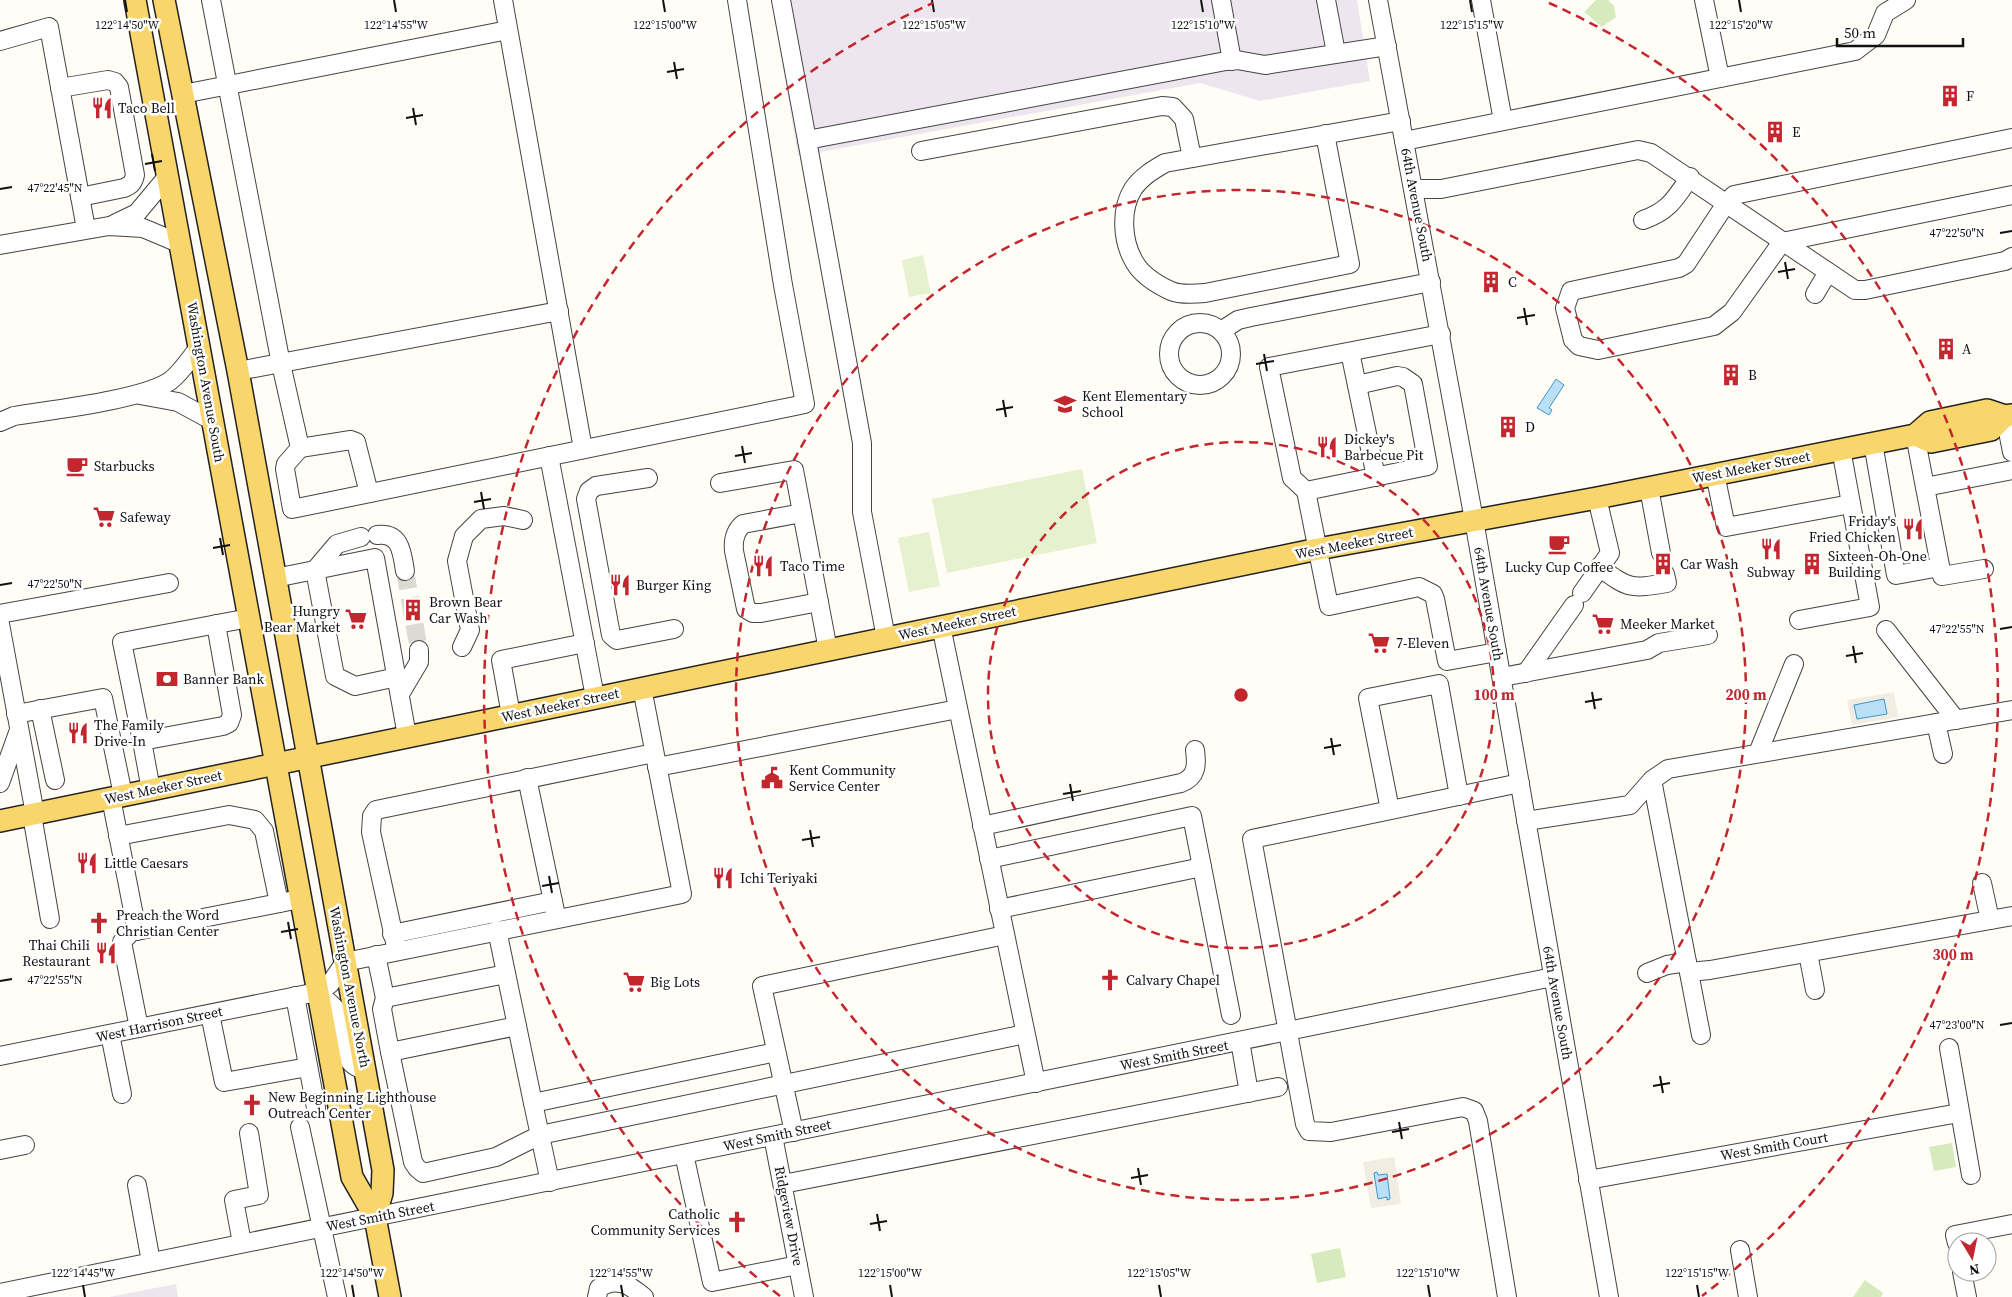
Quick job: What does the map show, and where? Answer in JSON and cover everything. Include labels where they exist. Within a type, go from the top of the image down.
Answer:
[{"type":"main road","name":"Washington Avenue South","points":[[134,0],[200,346],[276,764]]},
{"type":"main road","points":[[164,0],[238,371],[308,758]]},
{"type":"main road","name":"West Meeker Street","points":[[0,821],[1318,549],[1597,498],[1915,435],[1930,422],[1987,410],[2008,416]]},
{"type":"main road","name":"Washington Avenue North","points":[[308,758],[383,1170],[382,1193],[375,1217]]},
{"type":"main road","name":"Washington Avenue North","points":[[276,764],[352,1177],[375,1217],[390,1297]]},
{"type":"street","points":[[211,0],[281,364],[300,448]]},
{"type":"street","points":[[503,0],[583,449]]},
{"type":"street","points":[[369,493],[356,442],[351,440],[300,448],[286,464],[285,469],[292,509],[805,404],[781,276],[737,0]]},
{"type":"street","points":[[781,0],[862,443],[862,512],[886,638]]},
{"type":"street","points":[[1221,0],[1232,61]]},
{"type":"street","points":[[1326,0],[1336,53]]},
{"type":"street","name":"64th Avenue South","points":[[1378,0],[1432,282],[1609,1297]]},
{"type":"street","points":[[1481,0],[1503,122]]},
{"type":"street","points":[[1704,0],[1720,78]]},
{"type":"street","points":[[1878,0],[1882,20]]},
{"type":"street","points":[[1404,141],[1855,52],[1876,35],[1884,14],[1906,0]]},
{"type":"street","points":[[0,41],[49,27],[86,229]]},
{"type":"street","points":[[183,94],[228,87],[508,30]]},
{"type":"street","points":[[807,140],[1232,61],[1265,65],[1387,46]]},
{"type":"street","points":[[60,88],[108,80],[115,82],[120,96],[134,181],[130,186],[124,188],[80,197]]},
{"type":"street","points":[[921,150],[1168,106],[1173,107],[1184,118],[1192,158]]},
{"type":"street","points":[[1325,134],[1350,264],[1205,293],[1172,292],[1152,280],[1135,263],[1126,238],[1124,221],[1127,202],[1133,189],[1148,173],[1165,163],[1325,134],[1401,121]]},
{"type":"street","points":[[2012,138],[1734,195],[1727,202],[1686,264],[1679,268],[1570,291],[1565,308],[1573,340],[1579,346],[1598,350],[1714,326],[1732,312],[1782,242],[2012,195]]},
{"type":"street","points":[[1414,190],[1441,189],[1638,150],[1652,153],[1690,177],[1849,287],[1866,290],[2005,261],[2012,257]]},
{"type":"street","points":[[1643,220],[1666,210],[1690,177]]},
{"type":"street","points":[[109,226],[137,213],[167,178]]},
{"type":"street","points":[[0,245],[109,226],[143,228],[181,244]]},
{"type":"street","points":[[1815,294],[1828,272]]},
{"type":"street","points":[[1221,332],[1238,320],[1432,282]]},
{"type":"street","points":[[238,371],[559,311]]},
{"type":"street","points":[[1441,334],[1269,367],[1292,478],[1306,491],[1330,606],[1419,587],[1433,594],[1435,599],[1447,661],[1497,652]]},
{"type":"street","points":[[0,422],[14,416],[137,394],[170,380],[200,346]]},
{"type":"street","points":[[1350,352],[1376,477]]},
{"type":"street","points":[[1306,491],[1428,466],[1415,389],[1410,381],[1396,376],[1356,385]]},
{"type":"street","points":[[137,394],[178,402],[213,420]]},
{"type":"street","points":[[2008,416],[2012,452]]},
{"type":"street","points":[[1915,435],[1942,576],[1984,569]]},
{"type":"street","points":[[1872,443],[1896,575],[1940,567]]},
{"type":"street","points":[[1799,620],[1870,607],[1841,449]]},
{"type":"street","points":[[549,456],[595,697]]},
{"type":"street","points":[[720,483],[794,470],[828,650]]},
{"type":"street","points":[[1925,486],[2012,470]]},
{"type":"street","points":[[1715,474],[1726,527],[1851,504]]},
{"type":"street","points":[[648,478],[596,486],[589,491],[586,499],[611,636],[617,640],[674,630]]},
{"type":"street","points":[[1649,488],[1661,553]]},
{"type":"street","points":[[1526,673],[1610,553],[1597,498]]},
{"type":"street","points":[[802,513],[743,524],[738,528],[734,542],[734,551],[746,608],[753,612],[761,613],[819,602]]},
{"type":"street","points":[[462,647],[470,630],[457,561],[464,536],[481,519],[504,516],[524,520]]},
{"type":"street","points":[[405,571],[397,541],[390,536],[369,536],[337,544],[316,570],[335,676],[355,686],[398,686],[419,662],[419,650]]},
{"type":"street","points":[[275,578],[375,558],[407,736]]},
{"type":"street","points":[[1600,567],[1625,586],[1637,588],[1667,583],[1665,574]]},
{"type":"street","points":[[0,614],[169,583]]},
{"type":"street","points":[[151,790],[122,642],[249,618]]},
{"type":"street","points":[[0,624],[2,648],[18,722],[50,919]]},
{"type":"street","points":[[142,741],[223,726],[229,723],[232,715],[216,624]]},
{"type":"street","points":[[941,626],[1036,1083]]},
{"type":"street","points":[[1886,630],[1956,720]]},
{"type":"street","points":[[1502,677],[1647,650],[1659,644],[1708,635]]},
{"type":"street","points":[[511,715],[501,660],[585,643]]},
{"type":"street","points":[[1758,754],[1794,664]]},
{"type":"street","points":[[1390,810],[1368,698],[1439,684],[1459,796]]},
{"type":"street","points":[[394,942],[497,930],[682,894],[642,688]]},
{"type":"street","points":[[0,783],[18,722],[40,709],[103,698],[117,797],[118,836],[137,931]]},
{"type":"street","points":[[40,709],[55,780]]},
{"type":"street","points":[[394,942],[371,832],[372,816],[376,810],[527,778],[656,760],[958,709]]},
{"type":"street","points":[[1526,821],[1630,805],[1652,780],[1668,768],[2012,710]]},
{"type":"street","points":[[1936,723],[1943,754]]},
{"type":"street","points":[[982,826],[1190,780],[1197,764],[1195,750]]},
{"type":"street","points":[[527,778],[557,919]]},
{"type":"street","points":[[1652,780],[1701,1035]]},
{"type":"street","points":[[1507,1297],[1478,1121],[1474,1111],[1463,1107],[1330,1132],[1309,1131],[1305,1124],[1252,839],[1520,783]]},
{"type":"street","points":[[118,836],[229,815],[255,820],[264,831],[279,903]]},
{"type":"street","points":[[989,859],[1192,816],[1231,1015]]},
{"type":"street","points":[[1000,909],[1202,867]]},
{"type":"street","points":[[1982,883],[1990,920]]},
{"type":"street","points":[[139,1028],[122,942],[131,932],[300,899]]},
{"type":"street","points":[[365,1070],[354,1068],[348,1061],[339,1015],[335,1007],[317,992],[330,984],[344,962],[376,955],[394,942],[553,901]]},
{"type":"street","points":[[1647,974],[1667,965],[1710,970],[2012,916]]},
{"type":"street","points":[[497,930],[550,1182]]},
{"type":"street","points":[[794,1132],[762,986],[1005,935]]},
{"type":"street","points":[[1808,953],[1815,990]]},
{"type":"street","points":[[376,955],[386,998],[382,1009],[413,1162],[423,1172],[496,1157],[540,1134],[1025,1034]]},
{"type":"street","points":[[386,998],[506,974]]},
{"type":"street","name":"West Smith Street","points":[[0,1293],[1553,977]]},
{"type":"street","name":"West Harrison Street","points":[[0,1056],[317,992]]},
{"type":"street","points":[[295,996],[316,1108]]},
{"type":"street","points":[[210,1014],[224,1082],[308,1067]]},
{"type":"street","points":[[390,1052],[517,1026]]},
{"type":"street","points":[[110,1034],[122,1094]]},
{"type":"street","points":[[1240,1041],[1249,1092]]},
{"type":"street","points":[[1948,1048],[1971,1175]]},
{"type":"street","points":[[533,1104],[776,1052]]},
{"type":"street","points":[[783,1184],[1278,1087]]},
{"type":"street","name":"West Smith Court","points":[[1588,1180],[1959,1113]]},
{"type":"street","points":[[300,1127],[336,1297]]},
{"type":"street","points":[[242,1243],[234,1200],[259,1196],[249,1133]]},
{"type":"street","name":"Ridgeview Drive","points":[[773,1136],[804,1297]]},
{"type":"street","points":[[0,1150],[25,1145]]},
{"type":"street","points":[[684,1154],[712,1282],[798,1265]]},
{"type":"street","points":[[137,1185],[151,1262]]},
{"type":"street","points":[[1971,1232],[2012,1224]]},
{"type":"street","points":[[1740,1250],[1748,1297]]},
{"type":"street","points":[[597,1297],[598,1288],[620,1281],[644,1297]]},
{"type":"street","points":[[1964,1282],[1967,1297]]},
{"type":"shaded area","points":[[771,0],[1357,0],[1370,81],[1260,101],[1200,83],[798,156]]},
{"type":"shaded area","points":[[1894,692],[1898,717],[1852,725],[1847,700]]},
{"type":"shaded area","points":[[1394,1157],[1401,1204],[1371,1208],[1363,1162]]},
{"type":"shaded area","points":[[176,1284],[178,1297],[109,1297]]},
{"type":"green space","points":[[1596,0],[1608,0],[1614,6],[1616,17],[1602,27],[1584,12]]},
{"type":"green space","points":[[923,255],[931,293],[909,297],[902,260]]},
{"type":"green space","points":[[1082,469],[1097,543],[947,573],[932,499]]},
{"type":"green space","points":[[929,532],[940,586],[909,592],[898,538]]},
{"type":"green space","points":[[1952,1143],[1956,1167],[1934,1171],[1929,1147]]},
{"type":"green space","points":[[1340,1248],[1346,1277],[1317,1283],[1311,1254]]},
{"type":"green space","points":[[1865,1280],[1883,1293],[1881,1297],[1853,1297]]},
{"type":"water","points":[[1556,379],[1564,385],[1549,408],[1552,410],[1549,415],[1537,408]]},
{"type":"water","points":[[1884,699],[1887,714],[1857,719],[1854,705]]},
{"type":"water","points":[[1377,1172],[1378,1175],[1387,1174],[1390,1199],[1387,1200],[1387,1197],[1378,1199],[1374,1173]]},
{"type":"tunnel","points":[[405,571],[419,650]]},
{"type":"place","name":"F","points":[[1950,96]]},
{"type":"place","name":"Taco Bell","points":[[102,108]]},
{"type":"place","name":"E","points":[[1775,132]]},
{"type":"place","name":"C","points":[[1491,282]]},
{"type":"place","name":"A","points":[[1946,349]]},
{"type":"place","name":"B","points":[[1731,375]]},
{"type":"place","name":"Kent Elementary School","points":[[1065,404]]},
{"type":"place","name":"D","points":[[1508,427]]},
{"type":"place","name":"Dickey's Barbecue Pit","points":[[1327,447]]},
{"type":"place","name":"Starbucks","points":[[77,466]]},
{"type":"place","name":"Safeway","points":[[104,517]]},
{"type":"place","name":"Friday's Fried Chicken","points":[[1913,529]]},
{"type":"place","name":"Lucky Cup Coffee","points":[[1559,544]]},
{"type":"place","name":"Subway","points":[[1771,549]]},
{"type":"place","name":"Car Wash","points":[[1663,564]]},
{"type":"place","name":"Sixteen-Oh-One Building","points":[[1812,564]]},
{"type":"place","name":"Taco Time","points":[[763,566]]},
{"type":"place","name":"Burger King","points":[[620,585]]},
{"type":"place","name":"Brown Bear Car Wash","points":[[413,610]]},
{"type":"place","name":"Hungry Bear Market","points":[[356,619]]},
{"type":"place","name":"Meeker Market","points":[[1603,624]]},
{"type":"place","name":"7-Eleven","points":[[1379,643]]},
{"type":"place","name":"Banner Bank","points":[[167,679]]},
{"type":"place","name":"The Family Drive-In","points":[[78,733]]},
{"type":"place","name":"Kent Community Service Center","points":[[772,778]]},
{"type":"place","name":"Little Caesars","points":[[87,863]]},
{"type":"place","name":"Ichi Teriyaki","points":[[723,878]]},
{"type":"place","name":"Preach the Word Christian Center","points":[[99,923]]},
{"type":"place","name":"Thai Chili Restaurant","points":[[106,953]]},
{"type":"place","name":"Calvary Chapel","points":[[1110,980]]},
{"type":"place","name":"Big Lots","points":[[634,982]]},
{"type":"place","name":"New Beginning Lighthouse Outreach Center","points":[[252,1105]]},
{"type":"place","name":"Catholic Community Services","points":[[737,1222]]}]
